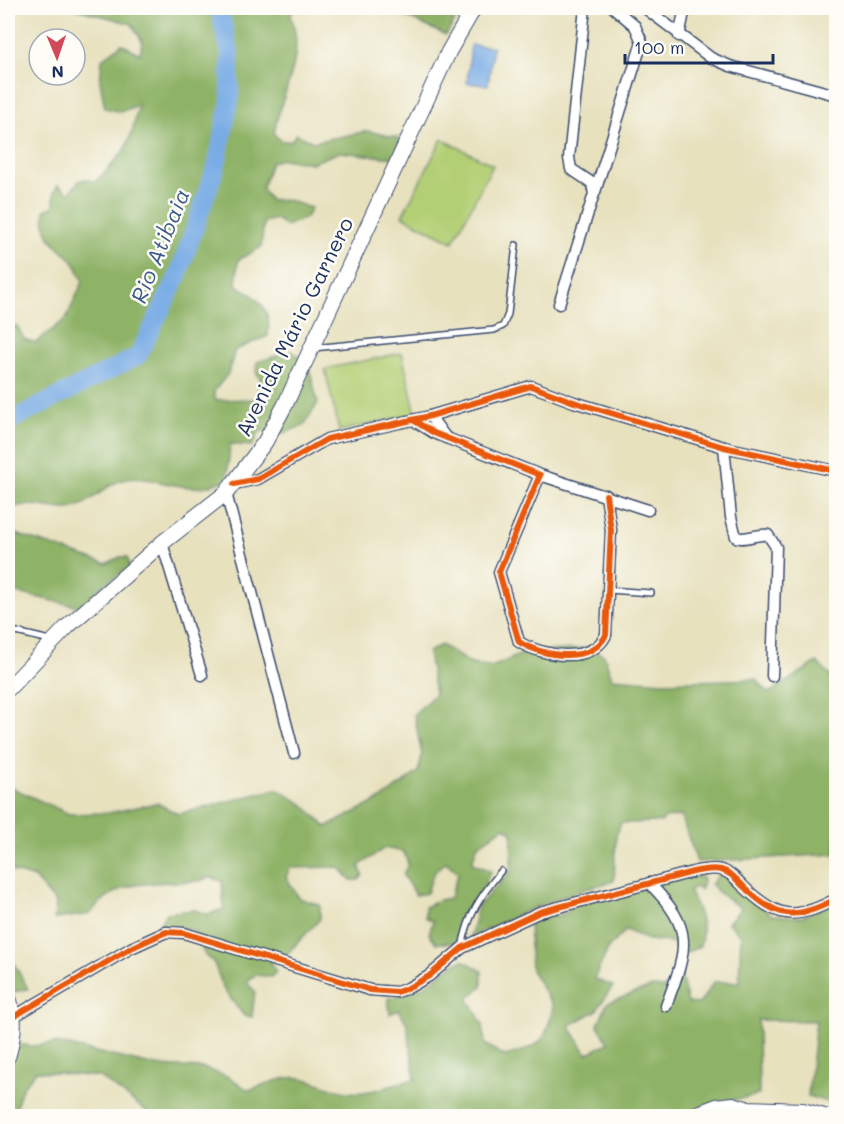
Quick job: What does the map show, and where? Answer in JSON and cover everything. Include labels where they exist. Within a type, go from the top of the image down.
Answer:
[{"type":"main road","name":"Avenida Mário Garnero","points":[[8,689],[162,543],[230,488],[265,441],[312,349],[449,51],[474,8]]},
{"type":"main road","points":[[8,996],[14,1017],[8,1056]]},
{"type":"street","points":[[585,8],[569,158],[571,169],[592,183],[594,194]]},
{"type":"street","points":[[559,304],[642,42],[635,26],[614,8]]},
{"type":"street","points":[[645,8],[704,55],[730,66],[837,95]]},
{"type":"street","points":[[679,36],[685,8]]},
{"type":"street","points":[[294,753],[230,488],[258,480],[327,439],[430,416],[531,386],[574,402],[724,447],[837,471]]},
{"type":"street","points":[[430,416],[446,438]]},
{"type":"street","points":[[413,420],[446,438],[540,475],[648,510]]},
{"type":"street","points":[[724,447],[731,517],[736,537],[742,539],[762,534],[768,535],[776,547],[772,676]]},
{"type":"street","points":[[540,475],[499,572],[519,642],[534,651],[550,654],[594,650],[602,645],[606,635],[611,530],[606,495]]},
{"type":"street","points":[[162,543],[202,675]]},
{"type":"street","points":[[8,683],[24,673]]},
{"type":"street","points":[[14,1017],[131,948],[166,933],[184,933],[387,993],[397,992],[415,984],[462,948],[555,906],[693,872],[721,870],[730,873],[758,901],[773,911],[789,915],[804,913],[837,899]]},
{"type":"street","points":[[649,883],[667,901],[682,929],[684,958],[666,1006]]},
{"type":"street","points":[[687,1116],[725,1103],[746,1107],[803,1109],[828,1116]]},
{"type":"street","points":[[725,1116],[746,1107]]},
{"type":"lane","points":[[312,349],[494,330],[503,326],[508,314],[516,245]]},
{"type":"lane","points":[[609,590],[651,593]]},
{"type":"lane","points":[[8,630],[55,642]]},
{"type":"lane","points":[[462,948],[467,922],[479,899],[501,871]]},
{"type":"green space","points":[[73,8],[295,8],[290,15],[295,30],[294,60],[274,134],[281,141],[291,141],[296,134],[313,142],[368,131],[399,138],[399,147],[393,158],[340,152],[312,163],[282,159],[271,162],[262,189],[270,200],[287,200],[311,208],[306,218],[286,226],[276,219],[264,222],[261,247],[238,260],[236,285],[251,294],[262,305],[268,319],[268,336],[235,350],[228,374],[214,391],[215,400],[255,399],[261,380],[256,372],[257,362],[291,351],[308,367],[318,403],[304,425],[277,436],[261,430],[252,446],[230,444],[227,480],[214,485],[191,487],[144,479],[127,479],[118,481],[90,501],[75,508],[59,509],[29,505],[15,507],[8,511],[8,325],[17,326],[24,339],[35,343],[66,319],[83,281],[69,256],[49,236],[46,229],[45,210],[54,206],[54,193],[58,185],[69,193],[79,181],[85,179],[95,182],[120,157],[129,140],[138,105],[120,112],[105,108],[100,81],[102,59],[122,44],[140,54],[142,41],[132,24]]},
{"type":"green space","points":[[386,8],[463,8],[446,35]]},
{"type":"green space","points":[[442,139],[493,165],[453,242],[402,216]]},
{"type":"green space","points":[[402,353],[416,414],[339,431],[325,369]]},
{"type":"green space","points":[[8,524],[13,533],[106,564],[120,557],[127,557],[130,567],[99,588],[81,607],[8,591]]},
{"type":"green space","points":[[441,645],[471,664],[492,667],[526,652],[589,648],[604,655],[612,678],[663,682],[756,679],[769,693],[817,662],[833,679],[836,703],[836,854],[697,862],[681,816],[665,818],[661,822],[621,823],[616,836],[614,881],[540,905],[470,938],[478,906],[511,871],[512,832],[504,827],[477,846],[472,863],[491,871],[482,890],[468,909],[454,943],[436,943],[429,934],[433,921],[425,917],[425,907],[439,900],[450,898],[458,873],[446,862],[435,872],[427,893],[415,895],[403,875],[408,864],[404,852],[385,848],[359,866],[363,875],[359,880],[351,880],[339,867],[290,868],[286,877],[299,898],[320,905],[320,919],[283,958],[270,963],[276,972],[271,977],[256,975],[248,979],[248,984],[255,991],[252,1017],[244,1016],[224,990],[214,963],[204,953],[193,930],[158,927],[166,913],[194,910],[208,914],[224,909],[222,881],[209,877],[200,881],[139,884],[113,893],[90,914],[54,919],[56,903],[34,878],[8,870],[8,786],[69,814],[108,813],[157,803],[178,814],[277,789],[303,804],[326,827],[381,799],[418,772],[422,755],[414,714],[435,694],[428,652]]},
{"type":"green space","points":[[719,874],[728,877],[772,915],[801,917],[836,902],[836,1105],[808,1096],[816,1021],[758,1020],[759,1095],[717,1103],[689,1116],[590,1116],[589,1108],[579,1110],[574,1116],[153,1116],[100,1077],[36,1071],[22,1088],[14,1114],[8,1116],[8,1043],[32,1046],[56,1043],[156,1066],[203,1068],[229,1077],[248,1090],[288,1078],[304,1078],[355,1093],[372,1091],[415,1079],[407,1024],[399,1010],[390,1014],[388,998],[422,987],[463,960],[482,971],[482,986],[468,998],[483,1025],[485,1044],[504,1056],[526,1050],[544,1036],[553,1006],[531,970],[529,922],[549,914],[557,916],[567,913],[570,906],[682,877],[701,876],[703,881],[701,890],[694,887],[689,891],[700,918],[702,939],[700,946],[678,957],[673,942],[648,940],[626,930],[609,947],[594,979],[613,986],[596,1011],[569,1026],[587,1054],[608,1043],[598,1025],[607,1003],[652,987],[663,988],[682,980],[688,1003],[699,1004],[714,982],[739,982],[741,935],[728,923],[741,908],[711,885]]},
{"type":"green space","points":[[8,950],[9,954],[28,989],[8,993]]},
{"type":"water","points":[[471,45],[493,47],[488,85],[467,83]]},
{"type":"waterway","name":"Rio Atibaia","points":[[8,422],[138,356],[177,278],[216,167],[230,100],[230,54],[219,8]]},
{"type":"cycle path","points":[[234,484],[258,479],[327,439],[430,416],[531,386],[574,402],[724,447],[836,471]]},
{"type":"cycle path","points":[[413,420],[434,433],[540,475],[499,572],[519,642],[529,647],[553,654],[578,654],[589,651],[606,635],[611,530],[606,495]]},
{"type":"cycle path","points":[[13,1017],[131,948],[166,932],[184,933],[370,990],[397,992],[429,976],[462,948],[540,912],[696,871],[714,869],[727,872],[766,905],[787,913],[809,911],[836,899]]}]
